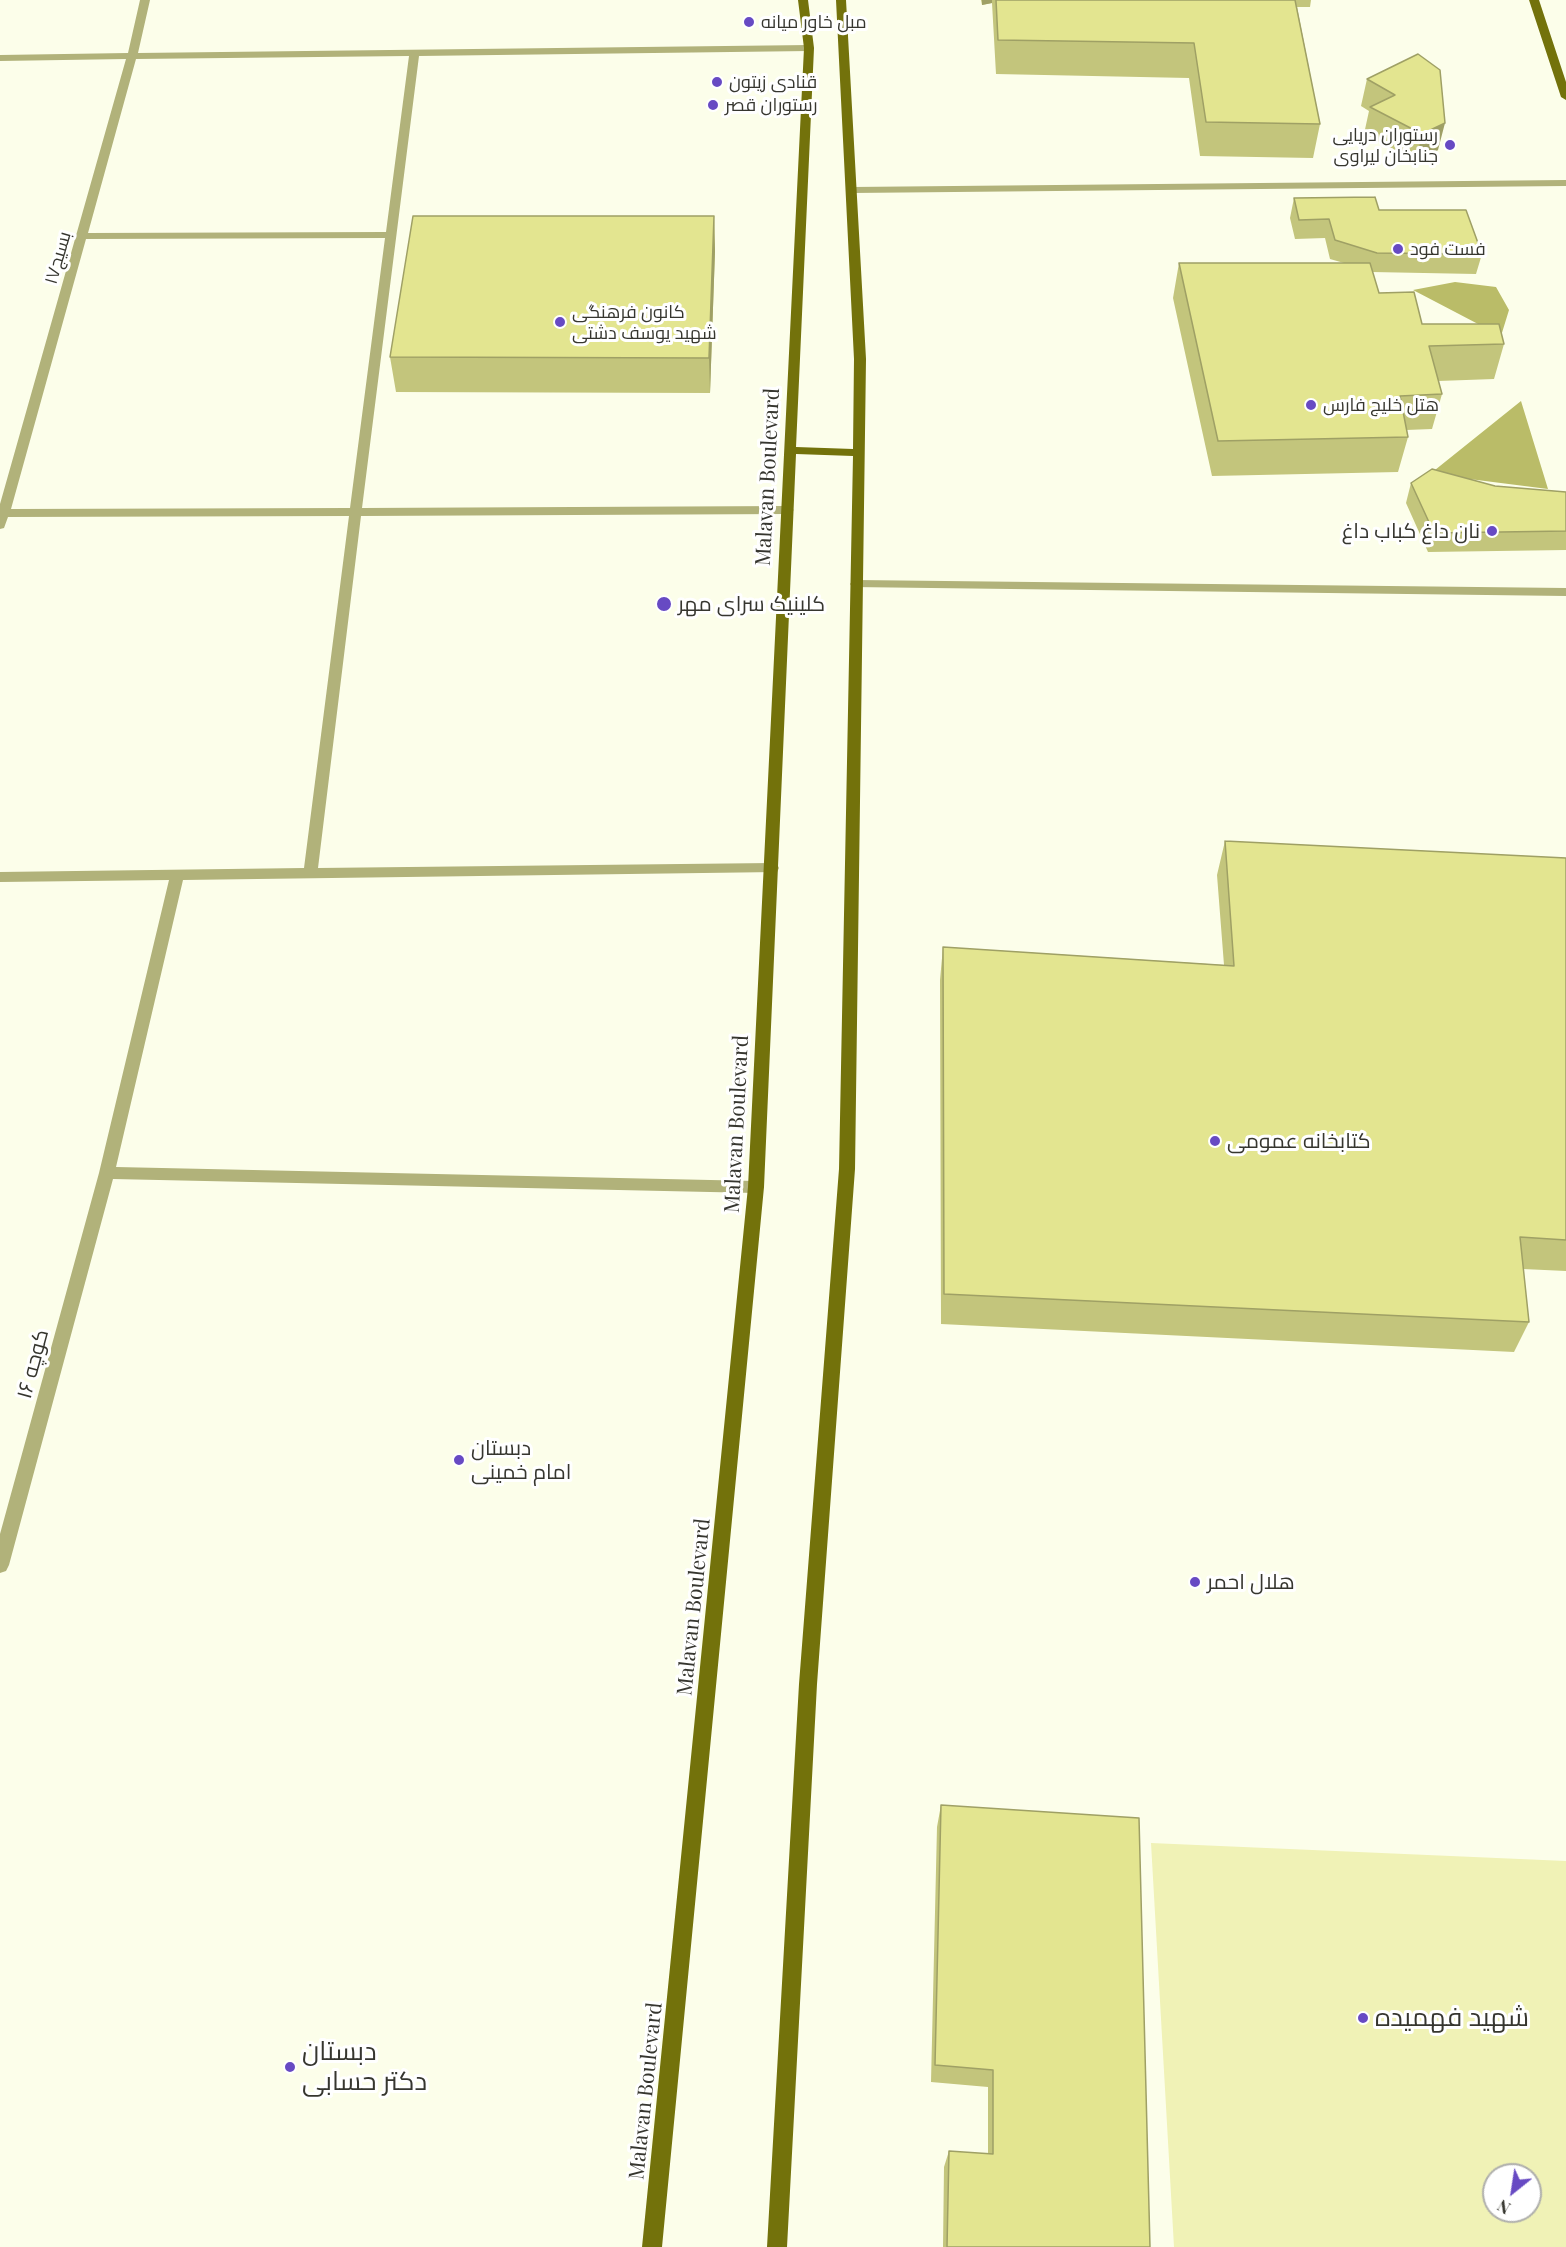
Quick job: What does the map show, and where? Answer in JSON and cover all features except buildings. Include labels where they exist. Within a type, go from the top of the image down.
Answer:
[{"type":"main road","name":"Malavan Boulevard","points":[[652,2247],[756,1187],[809,48],[803,0]]},
{"type":"main road","points":[[777,2247],[808,1684],[847,1169],[860,359],[840,0]]},
{"type":"main road","points":[[1534,0],[1566,97]]},
{"type":"main road","points":[[790,450],[859,453]]},
{"type":"street","name":"بسیج۱۷","points":[[1,517],[132,57],[145,0]]},
{"type":"street","points":[[0,58],[809,48]]},
{"type":"street","points":[[310,873],[414,54]]},
{"type":"street","points":[[852,190],[1566,183]]},
{"type":"street","points":[[82,236],[391,235]]},
{"type":"street","points":[[1,517],[355,512],[788,510]]},
{"type":"street","points":[[856,584],[1566,592]]},
{"type":"street","points":[[0,877],[772,868]]},
{"type":"street","name":"کوچه ۱۶","points":[[0,1565],[107,1173],[177,875]]},
{"type":"street","points":[[107,1173],[756,1187]]},
{"type":"green space","points":[[1455,282],[1496,287],[1509,310],[1501,336],[1413,290]]},
{"type":"green space","points":[[1521,401],[1548,489],[1430,474]]},
{"type":"green space","name":"شهید فهمیده","points":[[1151,1843],[1566,1861],[1566,2247],[1174,2247]]},
{"type":"place","name":"مبل خاور میانه","points":[[749,22]]},
{"type":"place","name":"قنادى زیتون","points":[[717,82]]},
{"type":"place","name":"رستوران قصر","points":[[713,105]]},
{"type":"place","name":"رستوران دریایی جنابخان لیراوی","points":[[1450,145]]},
{"type":"place","name":"فست فود","points":[[1398,249]]},
{"type":"place","name":"کانون فرهنگی شهید یوسف دشتی","points":[[560,322]]},
{"type":"place","name":"هتل خلیج فارس","points":[[1311,405]]},
{"type":"place","name":"نان داغ کباب داغ","points":[[1492,531]]},
{"type":"place","name":"کلینیک سرای مهر","points":[[664,604]]},
{"type":"place","name":"کتابخانه عمومی","points":[[1215,1141]]},
{"type":"place","name":"دبستان امام خمینی","points":[[459,1460]]},
{"type":"place","name":"هلال احمر","points":[[1195,1582]]},
{"type":"place","name":"شهید فهمیده","points":[[1363,2018]]},
{"type":"place","name":"دبستان دکتر حسابی","points":[[290,2067]]}]
